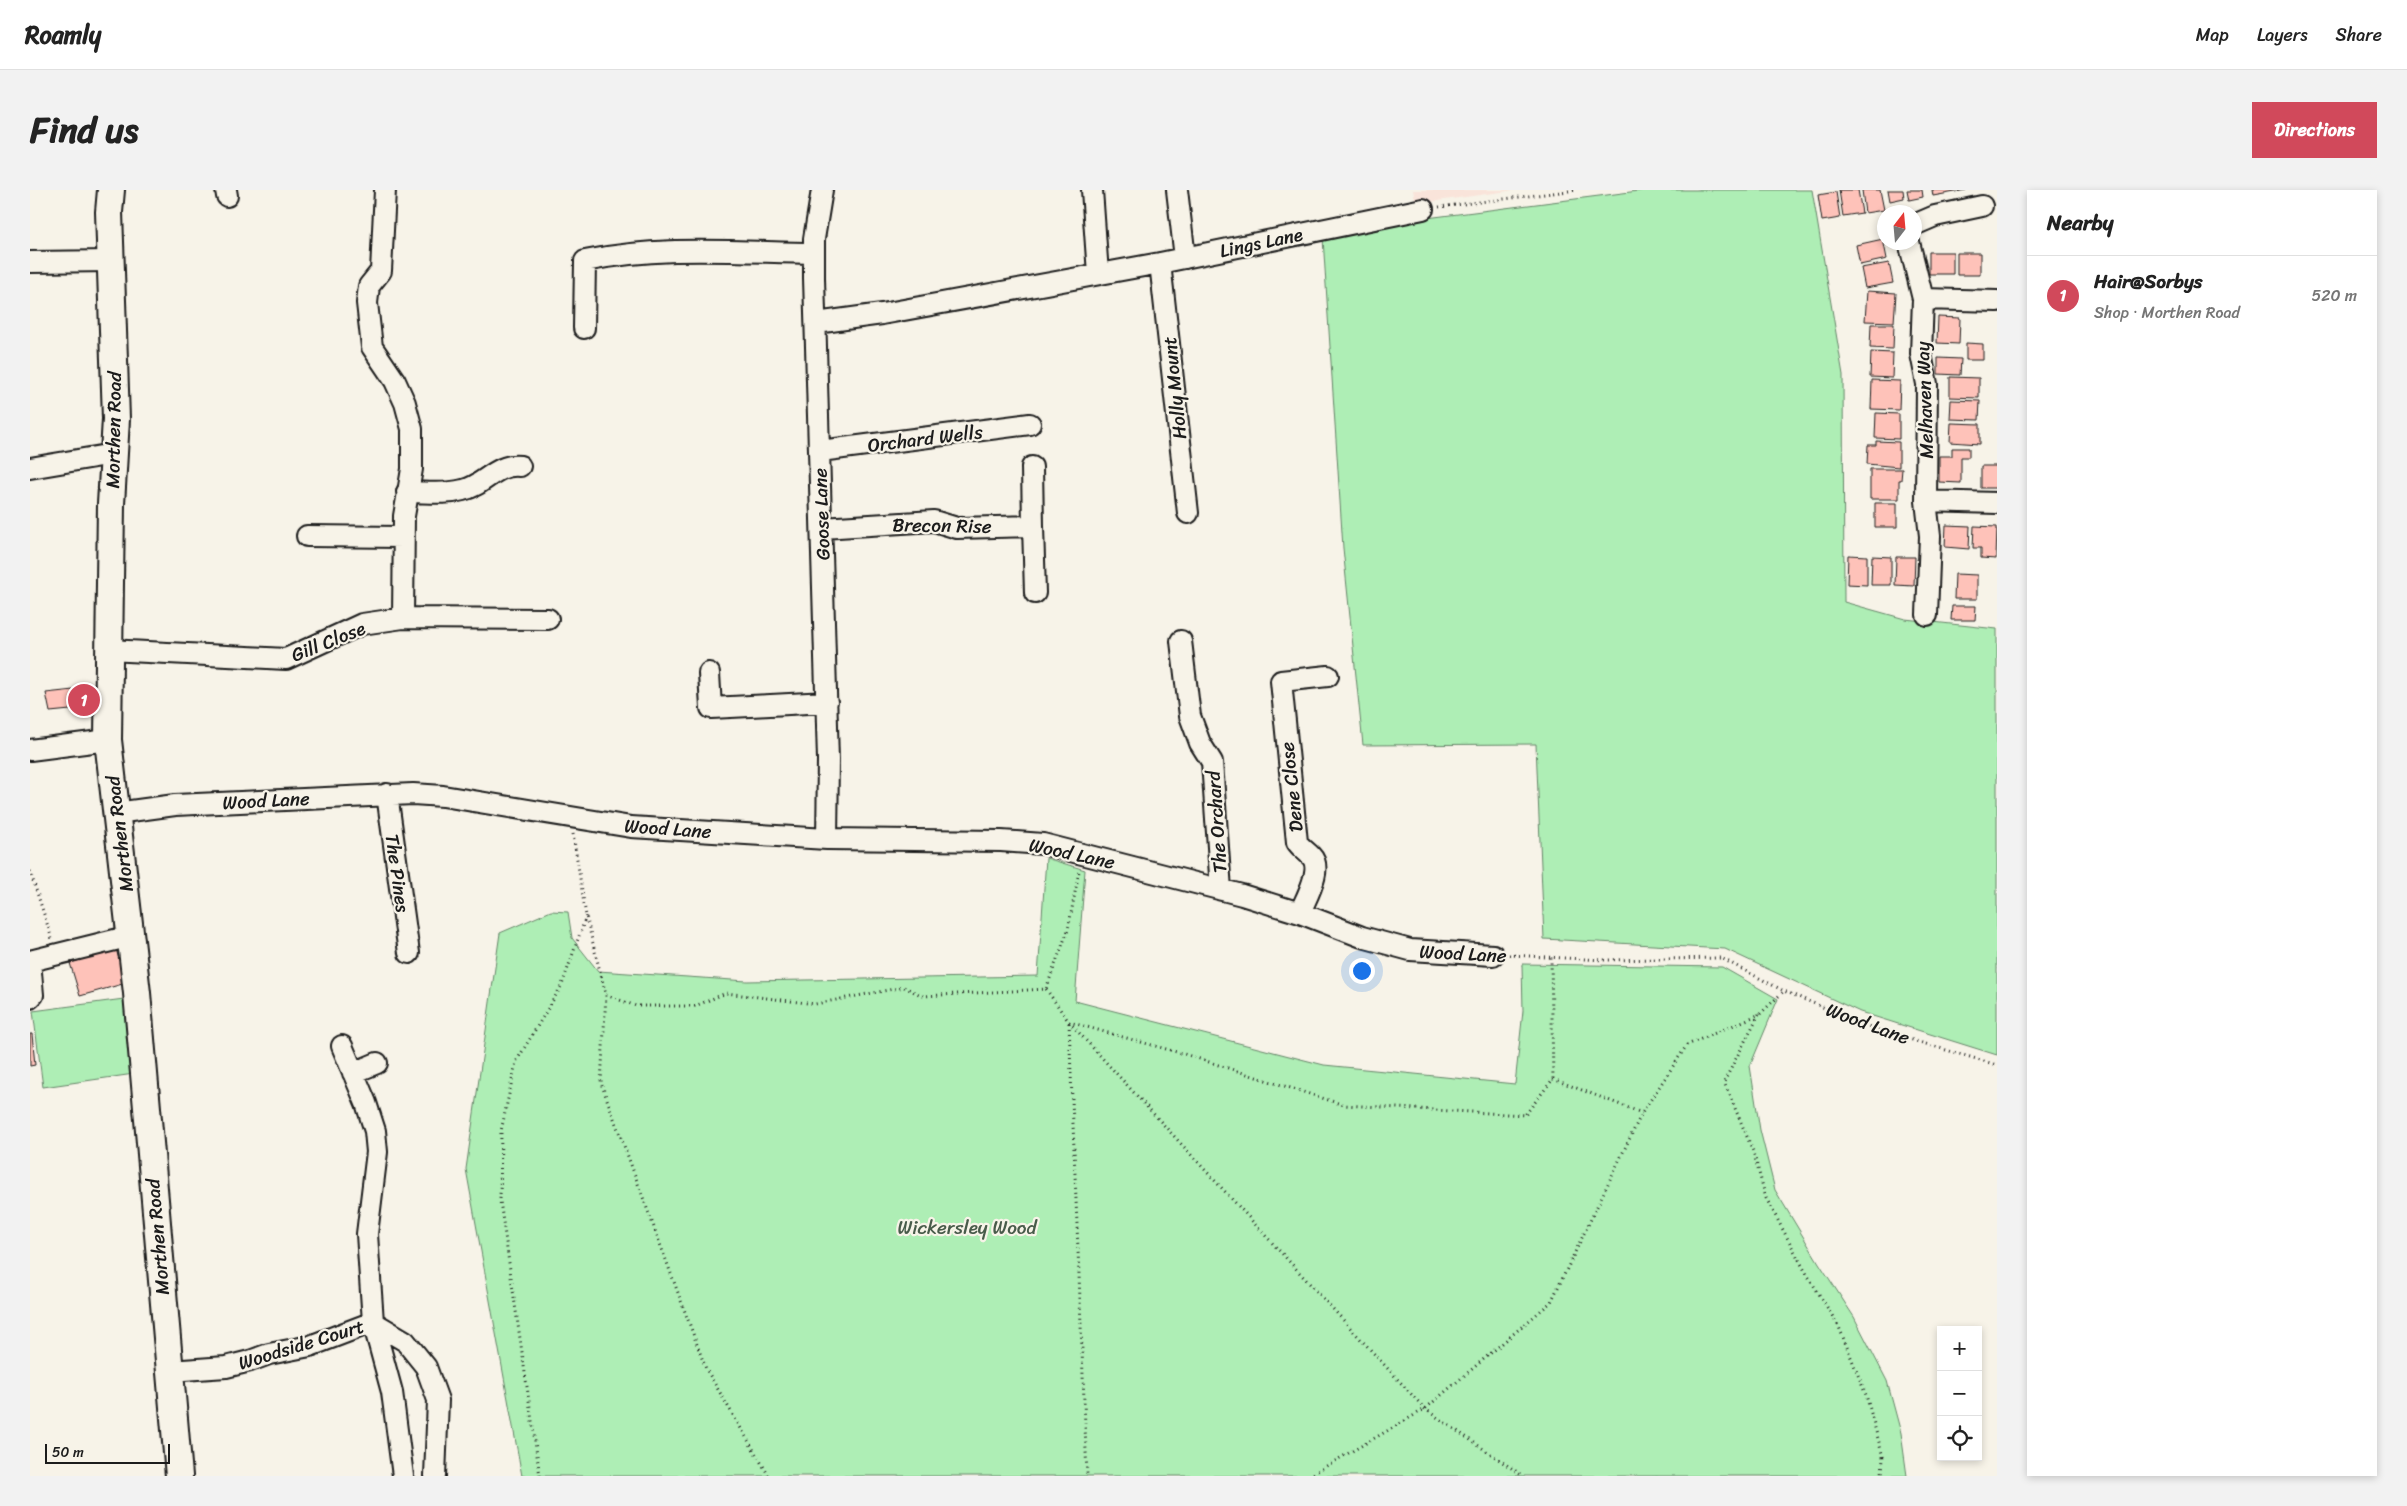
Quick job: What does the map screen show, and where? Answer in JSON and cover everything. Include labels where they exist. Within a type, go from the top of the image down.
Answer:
[{"type":"main road","name":"Morthen Road","points":[[111,190],[111,261],[116,419],[113,454],[108,650],[108,740],[131,936],[179,1476]]},
{"type":"street","points":[[385,190],[384,248],[381,271],[369,286],[367,302],[372,347],[395,381],[405,403],[412,429],[412,469],[407,492],[403,536],[403,618]]},
{"type":"street","name":"Goose Lane","points":[[822,190],[814,253],[827,702],[827,838]]},
{"type":"street","points":[[1092,190],[1098,274]]},
{"type":"street","points":[[1177,190],[1185,258]]},
{"type":"street","points":[[1922,222],[1935,216],[1982,206]]},
{"type":"street","name":"Lings Lane","points":[[816,323],[882,314],[1160,263],[1424,209]]},
{"type":"street","points":[[584,328],[585,261],[615,254],[668,250],[814,253]]},
{"type":"street","name":"Melhaven Way","points":[[1911,250],[1923,299],[1922,354],[1927,384],[1926,501],[1930,536],[1927,615]]},
{"type":"street","points":[[30,262],[111,261]]},
{"type":"street","name":"Holly Mount","points":[[1160,263],[1188,513]]},
{"type":"street","points":[[1923,299],[1997,301]]},
{"type":"street","name":"Orchard Wells","points":[[820,451],[1030,424]]},
{"type":"street","points":[[30,468],[113,454]]},
{"type":"street","points":[[407,492],[463,490],[476,486],[492,472],[511,465],[520,466]]},
{"type":"street","points":[[1032,466],[1035,592]]},
{"type":"street","points":[[1926,501],[1997,503]]},
{"type":"street","name":"Brecon Rise","points":[[822,528],[934,521],[957,528],[1033,526]]},
{"type":"street","points":[[307,536],[403,536]]},
{"type":"street","name":"Gill Close","points":[[108,650],[286,659],[362,624],[403,618],[548,619]]},
{"type":"street","name":"The Orchard","points":[[1181,640],[1190,716],[1200,743],[1212,762],[1221,890]]},
{"type":"street","points":[[709,673],[711,708],[827,702]]},
{"type":"street","name":"Dene Close","points":[[1300,913],[1316,872],[1316,864],[1312,856],[1297,842],[1281,681],[1328,676]]},
{"type":"street","points":[[30,750],[108,740]]},
{"type":"street","name":"Wood Lane","points":[[116,814],[175,804],[387,794],[443,796],[631,827],[827,838],[1001,841],[1044,844],[1221,890],[1300,913],[1362,937],[1410,950],[1493,955]]},
{"type":"street","name":"The Pines","points":[[387,794],[409,953]]},
{"type":"street","points":[[30,998],[33,995],[30,961],[131,936]]},
{"type":"street","name":"Woodside Court","points":[[342,1046],[375,1132],[376,1146],[368,1234],[373,1322]]},
{"type":"street","points":[[353,1073],[377,1063]]},
{"type":"street","points":[[373,1322],[392,1392],[403,1476]]},
{"type":"street","name":"Woodside Court","points":[[169,1371],[226,1367],[269,1354],[310,1346],[373,1322]]},
{"type":"street","name":"Woodside Court","points":[[373,1322],[405,1341],[426,1367],[438,1400],[435,1476]]},
{"type":"path","points":[[1424,209],[1576,190]]},
{"type":"path","points":[[571,818],[586,916],[606,995],[601,1083],[706,1369],[769,1476]]},
{"type":"path","points":[[1046,989],[1068,930],[1074,889],[1084,853]]},
{"type":"path","points":[[30,871],[57,954]]},
{"type":"path","points":[[540,1476],[500,1201],[500,1131],[516,1062],[562,985],[586,916]]},
{"type":"path","name":"Wood Lane","points":[[1493,955],[1603,960],[1721,958],[1784,991],[1875,1029],[1997,1065]]},
{"type":"path","points":[[1069,1022],[1184,1054],[1344,1105],[1525,1115],[1553,1079],[1551,958]]},
{"type":"path","points":[[606,995],[636,1006],[695,1006],[726,993],[815,1004],[904,987],[923,996],[1046,989]]},
{"type":"path","points":[[1046,989],[1069,1022],[1425,1409],[1523,1476]]},
{"type":"path","points":[[1784,991],[1760,1014],[1724,1082],[1753,1151],[1766,1198],[1805,1271],[1839,1327],[1868,1404],[1883,1457],[1882,1476]]},
{"type":"path","points":[[1309,1476],[1425,1409],[1551,1302],[1642,1113],[1687,1045],[1760,1014]]},
{"type":"path","points":[[1069,1022],[1086,1476]]},
{"type":"path","points":[[1553,1079],[1642,1113]]},
{"type":"shaded area","points":[[1413,190],[1515,190],[1416,204]]},
{"type":"green space","points":[[1646,190],[1812,190],[1843,375],[1844,602],[1905,619],[1997,629],[1997,1055],[1860,1012],[1725,949],[1544,939],[1536,744],[1363,745],[1343,548],[1323,238],[1419,219]]},
{"type":"green space","name":"Wickersley Wood","points":[[1046,858],[1085,870],[1075,1001],[1324,1065],[1515,1084],[1523,1011],[1522,964],[1722,967],[1778,999],[1750,1066],[1760,1130],[1775,1190],[1854,1317],[1887,1381],[1901,1433],[1907,1476],[522,1476],[466,1169],[500,933],[551,911],[568,912],[572,938],[598,971],[747,981],[1038,976]]},
{"type":"green space","points":[[124,999],[134,1074],[43,1087],[33,1011]]},
{"type":"building","points":[[1839,190],[1858,190],[1862,213],[1843,216]]},
{"type":"building","points":[[1862,190],[1880,190],[1883,205],[1877,205],[1877,211],[1865,213]]},
{"type":"building","points":[[1888,190],[1903,190],[1904,198],[1890,201]]},
{"type":"building","points":[[1907,190],[1922,190],[1923,197],[1909,200]]},
{"type":"building","points":[[1932,190],[1966,190],[1933,196]]},
{"type":"building","points":[[1836,192],[1840,218],[1822,221],[1818,195]]},
{"type":"building","points":[[1877,240],[1877,250],[1885,250],[1887,259],[1860,265],[1856,245]]},
{"type":"building","points":[[1929,252],[1953,252],[1953,274],[1929,274]]},
{"type":"building","points":[[1957,253],[1980,253],[1980,275],[1957,275]]},
{"type":"building","points":[[1889,263],[1893,283],[1865,288],[1861,268]]},
{"type":"building","points":[[1867,291],[1896,293],[1894,322],[1865,321]]},
{"type":"building","points":[[1938,317],[1960,318],[1959,344],[1937,343]]},
{"type":"building","points":[[1871,324],[1894,324],[1893,349],[1870,348]]},
{"type":"building","points":[[1966,343],[1983,344],[1983,360],[1966,360]]},
{"type":"building","points":[[1871,352],[1893,353],[1892,378],[1870,377]]},
{"type":"building","points":[[1938,358],[1961,359],[1960,375],[1938,374]]},
{"type":"building","points":[[1950,377],[1979,378],[1979,398],[1950,397]]},
{"type":"building","points":[[1872,380],[1900,381],[1899,410],[1871,409]]},
{"type":"building","points":[[1951,400],[1980,401],[1979,420],[1950,419]]},
{"type":"building","points":[[1876,413],[1899,414],[1899,439],[1875,438]]},
{"type":"building","points":[[1951,423],[1980,424],[1980,444],[1950,442]]},
{"type":"building","points":[[1876,441],[1899,442],[1899,467],[1867,464],[1868,445],[1876,445]]},
{"type":"building","points":[[1952,448],[1969,448],[1969,457],[1961,457],[1961,483],[1939,482],[1939,456],[1952,456]]},
{"type":"building","points":[[1981,466],[1997,466],[1997,488],[1981,488]]},
{"type":"building","points":[[1870,469],[1902,469],[1901,480],[1899,480],[1899,499],[1870,499]]},
{"type":"building","points":[[1875,503],[1897,503],[1897,527],[1875,527]]},
{"type":"building","points":[[1946,525],[1970,526],[1969,549],[1945,547]]},
{"type":"building","points":[[1974,526],[1997,527],[1996,559],[1981,558],[1981,548],[1973,548]]},
{"type":"building","points":[[1848,555],[1867,556],[1867,585],[1847,584]]},
{"type":"building","points":[[1872,556],[1891,557],[1891,585],[1871,585]]},
{"type":"building","points":[[1896,557],[1915,557],[1914,586],[1895,585]]},
{"type":"building","points":[[1955,574],[1977,575],[1977,599],[1954,599]]},
{"type":"building","points":[[1952,606],[1976,606],[1975,620],[1951,620]]},
{"type":"building","points":[[92,688],[91,708],[50,712],[46,693]]},
{"type":"building","points":[[116,949],[126,983],[80,996],[70,963]]},
{"type":"building","points":[[30,1034],[32,1034],[35,1065],[30,1066]]},
{"type":"place","name":"Hair@Sorbys","points":[[84,700]]}]
